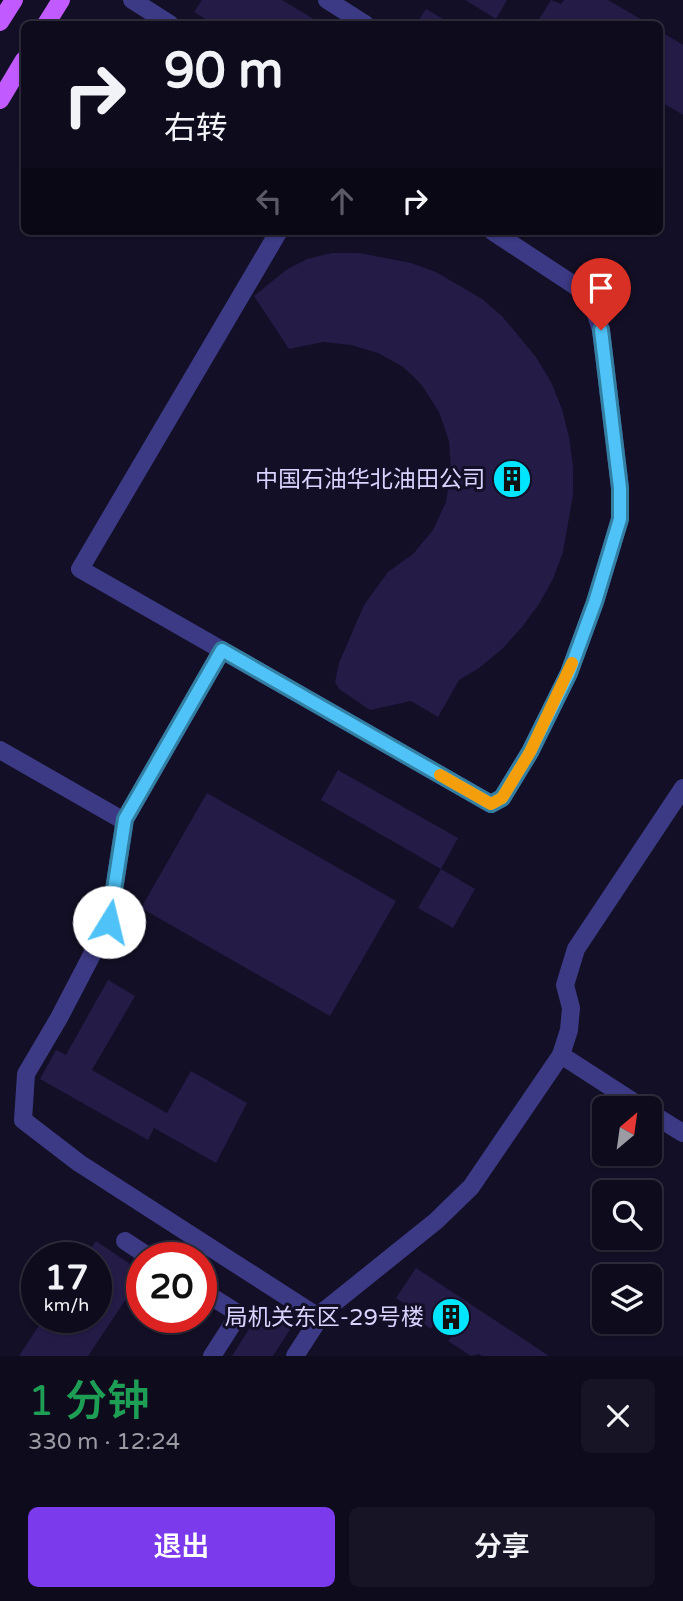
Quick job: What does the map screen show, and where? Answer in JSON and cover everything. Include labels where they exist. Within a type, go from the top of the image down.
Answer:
[{"type":"main road","points":[[0,22],[14,0]]},
{"type":"main road","points":[[48,21],[61,0]]},
{"type":"main road","points":[[0,100],[21,65]]},
{"type":"street","points":[[132,0],[165,21]]},
{"type":"street","points":[[327,0],[360,21]]},
{"type":"street","points":[[277,235],[80,569],[491,804],[502,798],[530,752],[569,673],[595,602],[620,519],[620,488],[601,330],[593,305],[577,287],[498,235]]},
{"type":"street","points":[[222,650],[125,819],[109,922],[59,1018],[26,1074],[23,1120],[79,1163],[320,1318]]},
{"type":"street","points":[[0,750],[124,821],[125,819]]},
{"type":"street","points":[[295,1356],[324,1311],[436,1221],[471,1187],[561,1055],[569,1030],[571,1008],[565,985],[576,950],[683,788]]},
{"type":"street","points":[[561,1055],[624,1096]]},
{"type":"street","points":[[662,1120],[683,1133]]},
{"type":"street","points":[[212,1356],[239,1314],[217,1300]]},
{"type":"building","points":[[202,0],[282,0],[317,21],[209,21],[194,12]]},
{"type":"building","points":[[465,0],[507,0],[496,19]]},
{"type":"building","points":[[551,0],[561,4],[564,0],[608,0],[644,21],[538,21]]},
{"type":"building","points":[[426,9],[447,21],[418,21]]},
{"type":"building","points":[[663,33],[683,45],[683,115],[663,103]]},
{"type":"building","name":"中国石油华北油田公司","points":[[332,253],[359,253],[411,263],[436,272],[482,299],[502,316],[536,357],[551,382],[569,437],[573,495],[563,552],[553,579],[539,604],[502,649],[459,680],[438,717],[411,701],[370,710],[339,689],[335,682],[339,663],[364,605],[388,572],[413,554],[433,530],[446,502],[451,472],[449,441],[439,412],[423,387],[403,367],[378,353],[351,345],[323,342],[289,349],[254,296],[286,270],[307,259]]},
{"type":"building","points":[[338,770],[458,838],[441,869],[321,800]]},
{"type":"building","points":[[207,793],[396,901],[330,1016],[141,908]]},
{"type":"building","points":[[441,869],[475,889],[453,928],[418,908]]},
{"type":"building","points":[[108,980],[135,996],[92,1070],[167,1113],[191,1071],[247,1103],[216,1163],[154,1128],[148,1140],[40,1079],[56,1050],[66,1055]]},
{"type":"building","points":[[112,1252],[126,1261],[126,1299],[112,1320]]},
{"type":"building","name":"局机关东区-29号楼","points":[[416,1268],[549,1356],[471,1356],[448,1341],[452,1336],[434,1324],[431,1329],[403,1310],[406,1305],[396,1298]]},
{"type":"building","points":[[263,1307],[293,1325],[273,1356],[232,1356]]},
{"type":"building","points":[[34,1333],[103,1333],[88,1356],[19,1356]]},
{"type":"slow traffic","points":[[440,775],[491,804],[502,798],[530,752],[572,663]]},
{"type":"place","name":"中国石油华北油田公司","points":[[512,479]]},
{"type":"place","name":"局机关东区-29号楼","points":[[451,1317]]},
{"type":"route","points":[[109,922],[125,819],[222,650],[491,804],[502,798],[530,752],[569,673],[595,602],[620,519],[620,488],[601,330]]}]
